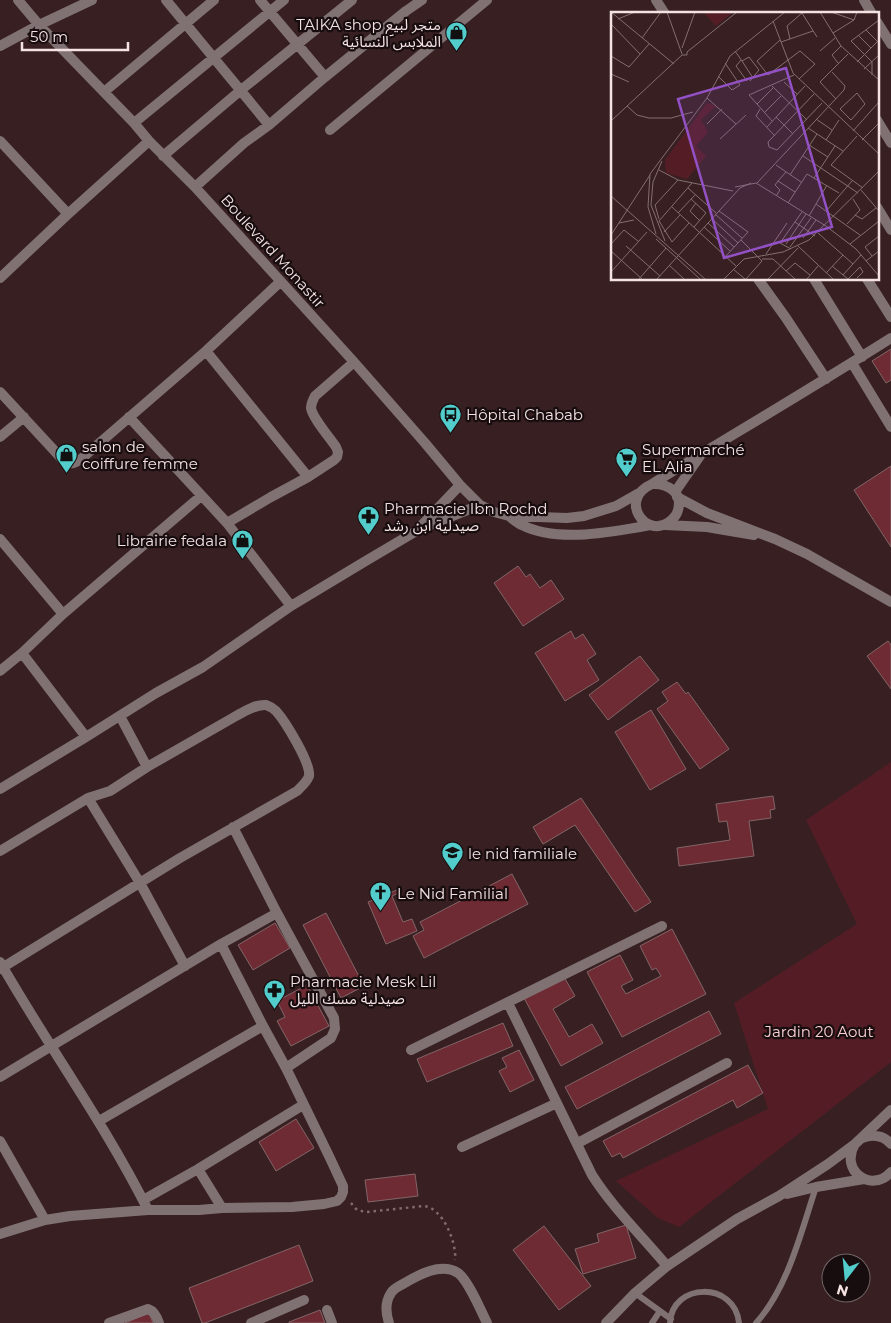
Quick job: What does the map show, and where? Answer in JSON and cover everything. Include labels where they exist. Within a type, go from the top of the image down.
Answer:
[{"type":"street","name":"Boulevard Monastir","points":[[18,0],[39,25],[195,188],[354,362],[460,485],[480,505],[508,516],[567,518],[584,516],[616,506],[639,493]]},
{"type":"street","points":[[0,46],[92,0]]},
{"type":"street","points":[[166,0],[269,125]]},
{"type":"street","points":[[104,92],[214,0]]},
{"type":"street","points":[[260,0],[325,77]]},
{"type":"street","points":[[134,123],[284,0]]},
{"type":"street","points":[[163,156],[352,0]]},
{"type":"street","points":[[195,188],[223,161],[422,0]]},
{"type":"street","points":[[330,130],[487,0]]},
{"type":"street","points":[[864,0],[870,12]]},
{"type":"street","points":[[878,24],[891,44]]},
{"type":"street","points":[[878,122],[891,143]]},
{"type":"street","points":[[0,141],[68,214]]},
{"type":"street","points":[[0,278],[149,141]]},
{"type":"street","points":[[878,209],[891,230]]},
{"type":"street","points":[[759,280],[826,379]]},
{"type":"street","points":[[815,280],[862,356]]},
{"type":"street","points":[[868,280],[891,317]]},
{"type":"street","points":[[0,392],[63,460],[68,464],[72,464],[81,459],[206,351],[280,282]]},
{"type":"street","points":[[702,453],[676,494],[679,504],[674,519],[658,526],[651,526],[644,521],[636,509],[636,501],[639,493],[645,487],[891,338]]},
{"type":"street","points":[[206,351],[308,477]]},
{"type":"street","points":[[227,523],[308,477],[337,457],[336,447],[313,414],[311,406],[315,396],[354,362]]},
{"type":"street","points":[[852,363],[891,427]]},
{"type":"street","points":[[0,438],[24,417]]},
{"type":"street","points":[[129,417],[227,523],[292,606]]},
{"type":"street","points":[[652,484],[661,483],[669,486],[676,494],[707,513],[775,538],[891,602]]},
{"type":"street","points":[[413,533],[436,512],[460,485]]},
{"type":"street","points":[[0,672],[63,614],[201,496]]},
{"type":"street","points":[[0,789],[156,693],[203,667],[292,606],[413,533],[480,505]]},
{"type":"street","name":"Boulevard Monastir","points":[[508,516],[522,525],[538,531],[558,534],[580,535],[651,526]]},
{"type":"street","points":[[666,524],[775,538]]},
{"type":"street","points":[[0,539],[63,614]]},
{"type":"street","points":[[22,652],[86,737]]},
{"type":"street","points":[[0,851],[88,798],[110,791],[147,767],[247,710],[267,705],[274,709],[302,752],[309,775],[297,791],[233,827],[1,966],[99,1121],[148,1210]]},
{"type":"street","points":[[120,716],[147,767]]},
{"type":"street","points":[[88,798],[140,883],[185,966]]},
{"type":"street","points":[[233,827],[334,1018],[335,1029],[331,1038],[286,1068]]},
{"type":"street","points":[[0,1077],[221,944],[277,913]]},
{"type":"street","points":[[411,1050],[662,926]]},
{"type":"street","points":[[0,1234],[45,1220],[103,1213],[148,1210],[292,1207],[324,1204],[337,1201],[341,1197],[343,1186],[329,1156],[286,1068],[221,944]]},
{"type":"street","points":[[508,1003],[592,1174],[627,1221],[667,1266]]},
{"type":"street","points":[[99,1121],[263,1026]]},
{"type":"street","points":[[578,1143],[726,1063]]},
{"type":"street","points":[[462,1147],[557,1103]]},
{"type":"street","points":[[143,1200],[303,1106]]},
{"type":"street","points":[[606,1323],[667,1266],[737,1219],[779,1196],[828,1164],[858,1141],[891,1110]]},
{"type":"street","points":[[864,1179],[851,1164],[851,1153],[858,1141],[868,1136],[876,1135],[883,1137],[891,1144]]},
{"type":"street","points":[[0,1141],[45,1220]]},
{"type":"street","points":[[198,1169],[222,1208]]},
{"type":"street","points":[[779,1196],[816,1187],[864,1179],[877,1180],[889,1176]]},
{"type":"street","points":[[389,1323],[386,1314],[388,1298],[391,1292],[422,1273],[438,1270],[454,1271],[465,1280],[487,1323]]},
{"type":"street","points":[[251,1323],[272,1319],[304,1300]]},
{"type":"street","points":[[109,1323],[148,1309],[154,1313],[160,1323]]},
{"type":"street","points":[[327,1310],[332,1323]]},
{"type":"lane","points":[[756,1323],[773,1301],[784,1278],[816,1187]]},
{"type":"lane","points":[[635,1294],[660,1311],[670,1321],[675,1308],[682,1299],[704,1291],[715,1293],[726,1298],[734,1306],[740,1323]]},
{"type":"lane","points":[[652,1323],[660,1311]]},
{"type":"path","points":[[343,1192],[354,1207],[361,1212],[424,1206],[429,1206],[436,1210],[454,1242],[456,1257],[454,1271]]},
{"type":"green space","name":"Jardin 20 Aout","points":[[891,762],[891,1062],[679,1227],[658,1218],[616,1181],[768,1109],[734,1003],[857,924],[806,820]]},
{"type":"building","points":[[891,349],[891,380],[886,383],[872,361]]},
{"type":"building","points":[[891,466],[891,547],[854,490]]},
{"type":"building","points":[[518,566],[526,577],[530,574],[540,588],[551,580],[564,599],[523,626],[494,583]]},
{"type":"building","points":[[571,631],[575,639],[583,634],[596,654],[587,660],[599,680],[565,701],[535,653]]},
{"type":"building","points":[[888,641],[891,645],[891,689],[867,656]]},
{"type":"building","points":[[640,656],[659,680],[608,720],[589,695]]},
{"type":"building","points":[[677,682],[686,694],[688,692],[729,749],[700,769],[657,709],[668,701],[662,692]]},
{"type":"building","points":[[651,710],[686,769],[650,790],[615,732]]},
{"type":"building","points":[[773,796],[775,809],[770,810],[771,818],[749,821],[754,856],[679,866],[677,848],[730,840],[727,821],[719,822],[716,804]]},
{"type":"building","points":[[581,798],[651,902],[635,912],[575,825],[543,844],[533,827]]},
{"type":"building","points":[[512,874],[528,904],[424,958],[413,936],[424,930],[420,922]]},
{"type":"building","points":[[397,890],[398,893],[392,896],[403,922],[412,919],[417,931],[386,944],[368,902]]},
{"type":"building","points":[[326,913],[364,986],[341,998],[303,925]]},
{"type":"building","points":[[275,923],[290,948],[253,970],[238,945]]},
{"type":"building","points":[[672,929],[706,994],[622,1037],[587,972],[620,955],[633,980],[621,986],[626,994],[661,976],[656,968],[652,970],[640,946]]},
{"type":"building","points":[[564,977],[575,996],[553,1009],[569,1037],[592,1024],[603,1043],[561,1066],[524,998]]},
{"type":"building","points":[[307,985],[329,1026],[291,1046],[277,1021],[285,1017],[277,1001]]},
{"type":"building","points":[[709,1011],[721,1034],[577,1109],[565,1087]]},
{"type":"building","points":[[503,1023],[513,1046],[427,1082],[417,1059]]},
{"type":"building","points":[[519,1050],[534,1080],[510,1092],[499,1071],[507,1067],[502,1058]]},
{"type":"building","points":[[748,1065],[763,1093],[737,1108],[733,1100],[623,1158],[620,1153],[612,1157],[603,1141]]},
{"type":"building","points":[[296,1119],[314,1148],[276,1171],[259,1142]]},
{"type":"building","points":[[415,1174],[418,1196],[368,1202],[365,1180]]},
{"type":"building","points":[[626,1225],[636,1258],[583,1274],[575,1249],[599,1242],[597,1234]]},
{"type":"building","points":[[544,1226],[591,1286],[559,1310],[513,1250]]},
{"type":"building","points":[[299,1245],[313,1281],[202,1323],[189,1288]]},
{"type":"building","points":[[320,1310],[325,1323],[289,1323],[289,1322]]},
{"type":"building","points":[[149,1313],[153,1323],[125,1323]]},
{"type":"place","name":"TAIKA shop متجر لبيع الملابس النسائية","points":[[457,52]]},
{"type":"place","name":"Hôpital Chabab","points":[[450,433]]},
{"type":"place","name":"salon de coiffure femme","points":[[66,474]]},
{"type":"place","name":"Supermarché EL Alia","points":[[626,477]]},
{"type":"place","name":"Pharmacie Ibn Rochd صيدلية ابن رشد","points":[[368,536]]},
{"type":"place","name":"Librairie fedala","points":[[243,559]]},
{"type":"place","name":"le nid familiale","points":[[452,872]]},
{"type":"place","name":"Le Nid Familial","points":[[381,912]]},
{"type":"place","name":"Pharmacie Mesk Lil صيدلية مسك الليل","points":[[274,1009]]}]
